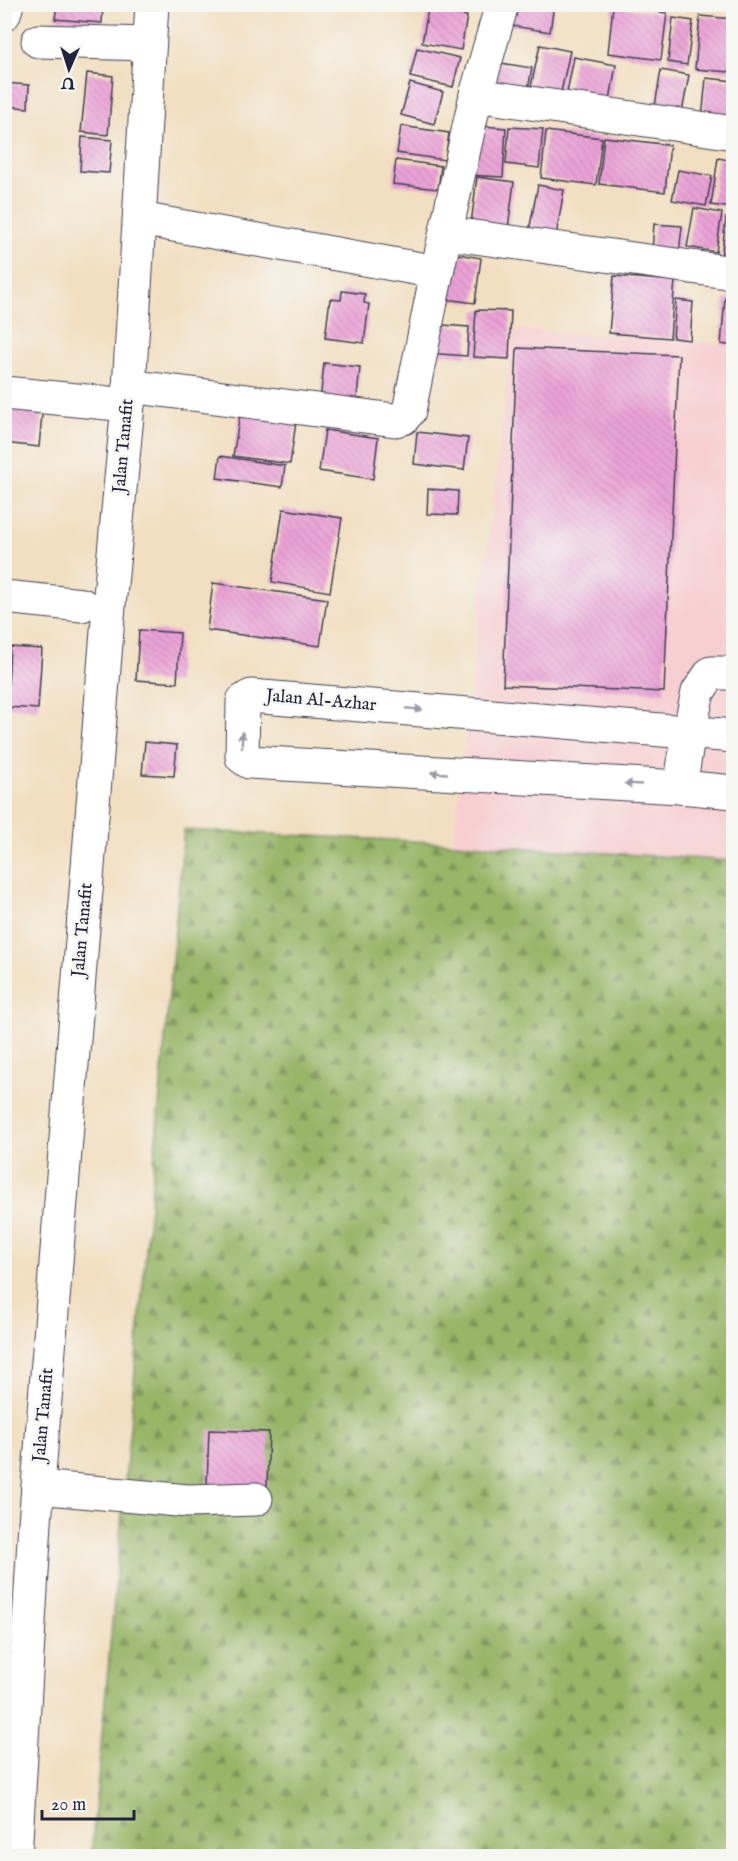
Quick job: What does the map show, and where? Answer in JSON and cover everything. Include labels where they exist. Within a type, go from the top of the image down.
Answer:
[{"type":"street","points":[[4,14],[8,4]]},
{"type":"street","name":"Jalan Tanafit","points":[[15,1857],[38,1487],[109,606],[129,396],[152,4]]},
{"type":"street","points":[[4,393],[129,396],[395,420],[403,418],[409,411],[476,95],[502,4]]},
{"type":"street","points":[[38,41],[149,44]]},
{"type":"street","points":[[476,95],[734,132]]},
{"type":"street","points":[[140,219],[437,272]]},
{"type":"street","points":[[446,232],[734,273]]},
{"type":"street","points":[[4,597],[82,605]]},
{"type":"street","points":[[680,787],[688,732],[698,692],[711,673],[734,673]]},
{"type":"street","name":"Jalan Al-Azhar","points":[[734,736],[251,696],[243,701],[242,757],[249,762],[734,792]]},
{"type":"street","points":[[38,1487],[188,1502],[256,1500]]},
{"type":"shaded area","points":[[513,329],[733,345],[733,861],[453,843]]},
{"type":"green space","points":[[184,830],[453,843],[733,861],[733,1856],[91,1856]]},
{"type":"building","points":[[57,4],[103,4],[102,23],[55,19]]},
{"type":"building","points":[[444,4],[479,4],[478,10],[444,6]]},
{"type":"building","points":[[509,4],[554,4],[550,32],[506,25]]},
{"type":"building","points":[[613,6],[667,13],[661,60],[608,53]]},
{"type":"building","points":[[428,9],[467,16],[461,50],[422,43]]},
{"type":"building","points":[[700,16],[734,19],[729,72],[695,69]]},
{"type":"building","points":[[673,18],[693,21],[687,65],[668,62]]},
{"type":"building","points":[[540,45],[570,51],[558,106],[528,100]]},
{"type":"building","points":[[417,48],[460,58],[453,87],[410,77]]},
{"type":"building","points":[[574,57],[616,65],[609,106],[566,98]]},
{"type":"building","points":[[494,62],[532,68],[526,100],[488,94]]},
{"type":"building","points":[[661,70],[689,75],[680,123],[653,118]]},
{"type":"building","points":[[87,73],[113,76],[108,135],[81,132]]},
{"type":"building","points":[[706,78],[734,81],[734,122],[702,119]]},
{"type":"building","points":[[4,83],[29,85],[28,108],[4,106]]},
{"type":"building","points":[[410,83],[443,92],[434,124],[401,115]]},
{"type":"building","points":[[471,125],[506,128],[503,177],[467,175]]},
{"type":"building","points":[[401,126],[449,133],[445,160],[397,153]]},
{"type":"building","points":[[509,127],[543,129],[539,168],[506,164]]},
{"type":"building","points":[[546,131],[602,138],[596,185],[541,178]]},
{"type":"building","points":[[82,137],[112,140],[109,173],[80,171]]},
{"type":"building","points":[[604,137],[670,145],[665,192],[599,184]]},
{"type":"building","points":[[718,158],[734,161],[733,208],[711,205]]},
{"type":"building","points":[[396,160],[441,166],[438,189],[393,184]]},
{"type":"building","points":[[678,170],[712,176],[706,206],[672,200]]},
{"type":"building","points":[[477,177],[514,182],[507,236],[470,232]]},
{"type":"building","points":[[538,185],[564,190],[555,242],[528,236]]},
{"type":"building","points":[[694,208],[722,213],[716,252],[687,247]]},
{"type":"building","points":[[726,218],[734,219],[734,268],[720,267]]},
{"type":"building","points":[[654,224],[682,226],[679,254],[652,252]]},
{"type":"building","points":[[452,253],[481,258],[475,303],[445,299]]},
{"type":"building","points":[[614,276],[675,281],[670,338],[609,333]]},
{"type":"building","points":[[342,291],[365,294],[364,303],[369,304],[364,343],[325,338],[330,299],[341,300]]},
{"type":"building","points":[[725,298],[734,299],[734,346],[721,344]]},
{"type":"building","points":[[676,300],[693,302],[690,340],[673,338]]},
{"type":"building","points":[[476,310],[511,311],[509,359],[473,357]]},
{"type":"building","points":[[429,324],[469,327],[467,356],[427,353]]},
{"type":"building","points":[[517,348],[679,355],[664,692],[503,685]]},
{"type":"building","points":[[324,363],[360,367],[356,407],[320,403]]},
{"type":"building","points":[[4,399],[43,403],[39,447],[4,443]]},
{"type":"building","points":[[240,414],[296,422],[290,464],[233,456]]},
{"type":"building","points":[[325,430],[378,438],[373,479],[319,471]]},
{"type":"building","points":[[417,432],[468,438],[464,470],[414,464]]},
{"type":"building","points":[[220,456],[285,466],[282,487],[217,478]]},
{"type":"building","points":[[428,489],[458,491],[457,515],[427,514]]},
{"type":"building","points":[[283,509],[342,518],[330,592],[272,582]]},
{"type":"building","points":[[213,583],[327,599],[320,646],[207,630]]},
{"type":"building","points":[[139,630],[180,633],[177,683],[136,680]]},
{"type":"building","points":[[10,647],[42,649],[38,709],[7,707]]},
{"type":"building","points":[[145,742],[177,745],[174,776],[142,774]]},
{"type":"building","points":[[209,1430],[269,1432],[267,1486],[207,1484]]}]
